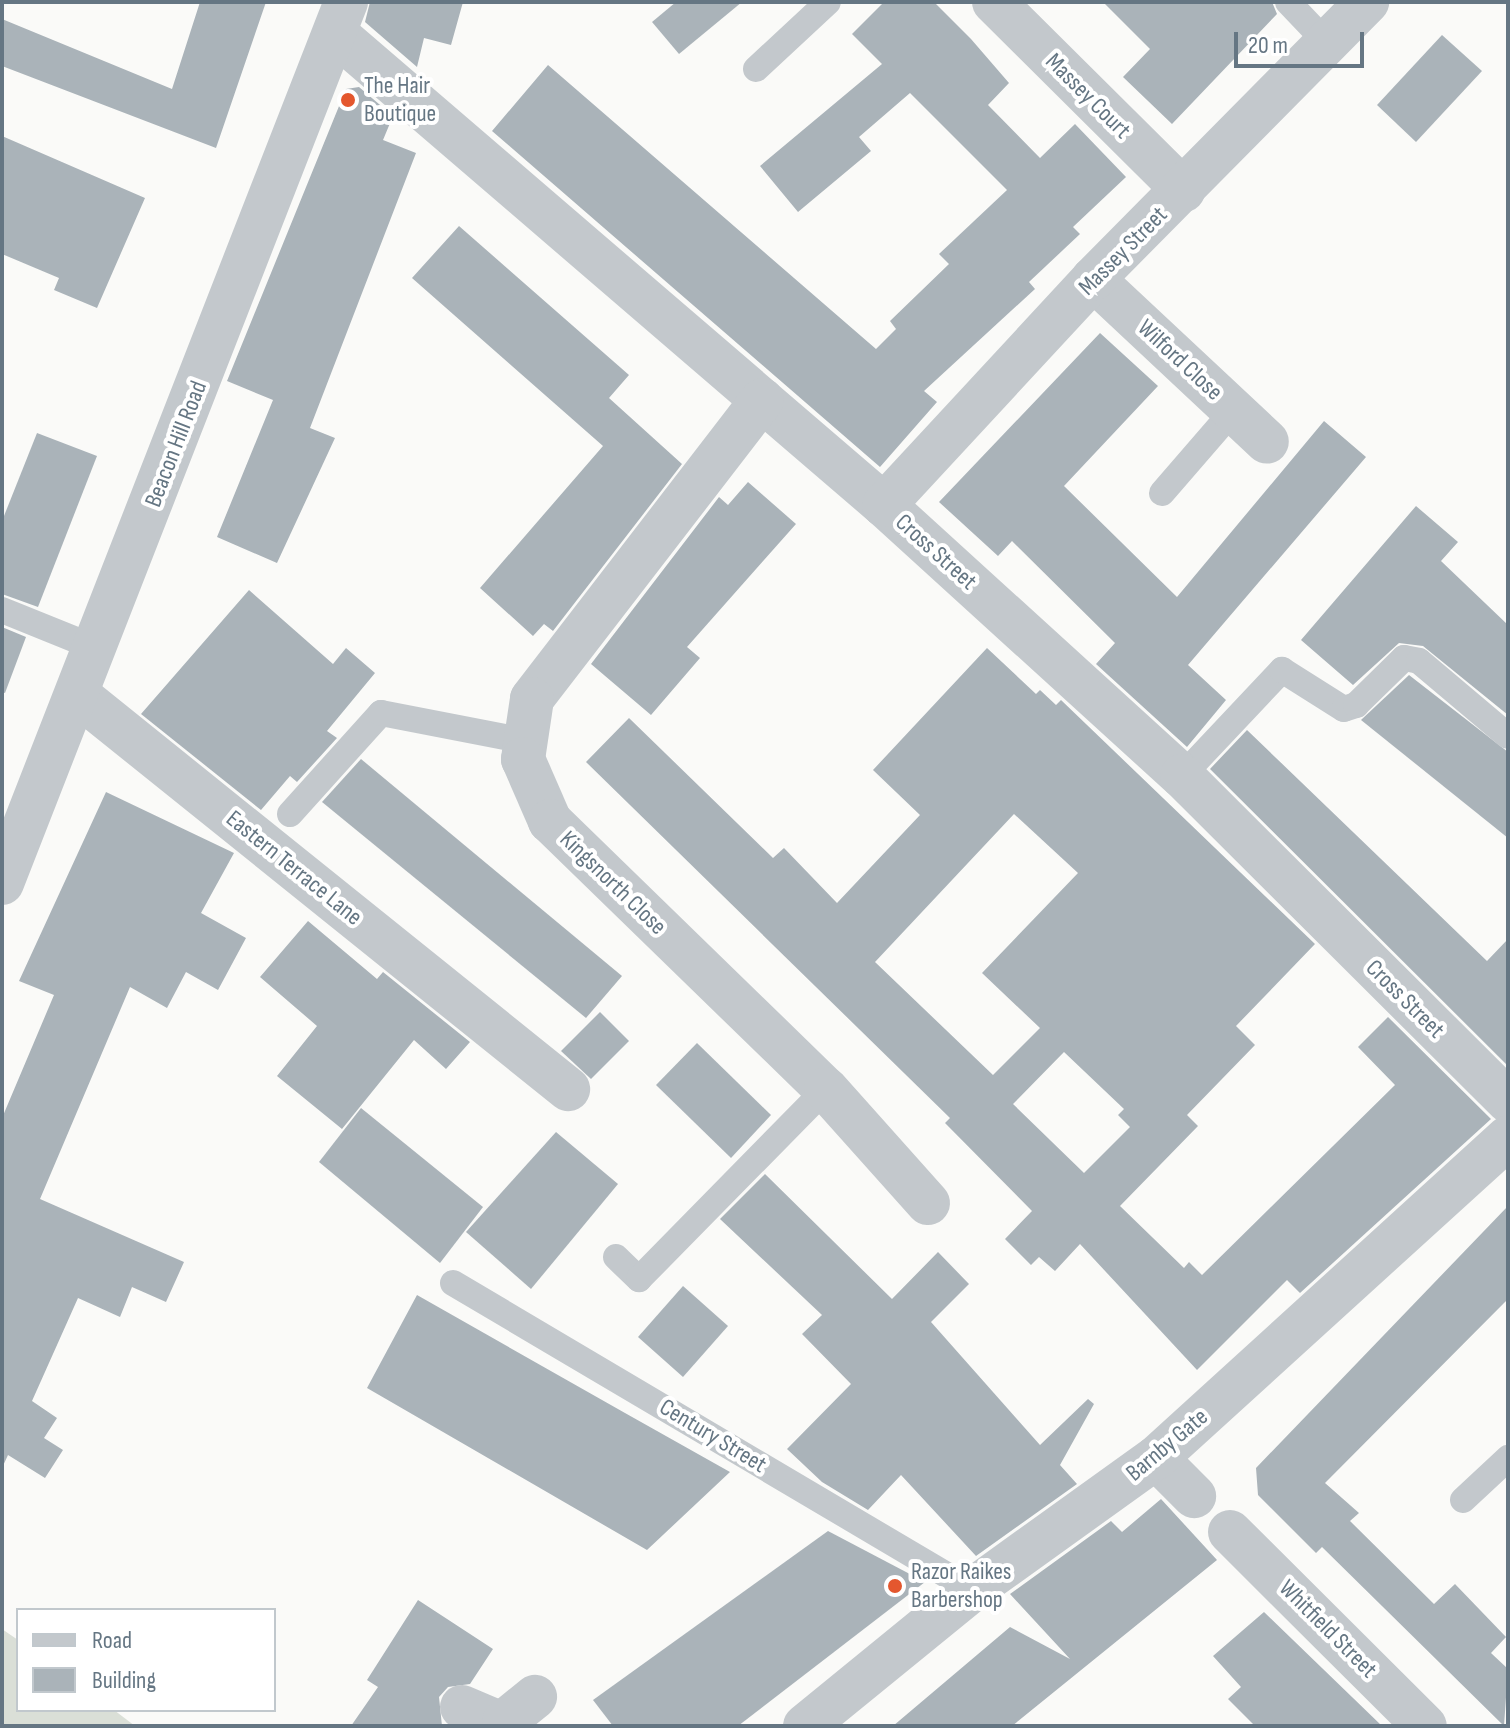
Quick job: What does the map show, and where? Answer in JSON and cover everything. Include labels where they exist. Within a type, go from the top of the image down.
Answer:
[{"type":"street","name":"Massey Court","points":[[994,2],[1183,190]]},
{"type":"street","name":"Massey Street","points":[[884,505],[1093,279],[1367,2]]},
{"type":"street","name":"Cross Street","points":[[341,18],[1182,776],[1508,1101]]},
{"type":"street","name":"Beacon Hill Road","points":[[2,883],[341,18]]},
{"type":"street","name":"Wilford Close","points":[[1093,279],[1267,442]]},
{"type":"street","name":"Kingsnorth Close","points":[[762,400],[532,699],[523,759],[550,821],[826,1089],[928,1203]]},
{"type":"street","name":"Eastern Terrace Lane","points":[[78,695],[568,1089]]},
{"type":"street","name":"Barnby Gate","points":[[817,1722],[972,1590],[1156,1458],[1508,1138]]},
{"type":"street","points":[[1156,1458],[1194,1496]]},
{"type":"street","name":"Whitfield Street","points":[[1230,1532],[1425,1726]]},
{"type":"street","points":[[462,1707],[515,1715]]},
{"type":"lane","points":[[756,69],[828,2]]},
{"type":"lane","points":[[1288,2],[1328,44]]},
{"type":"lane","points":[[1162,493],[1234,410]]},
{"type":"lane","points":[[2,610],[96,648]]},
{"type":"lane","points":[[1182,776],[1282,670],[1344,709],[1356,705],[1404,658],[1419,661],[1508,736]]},
{"type":"lane","points":[[290,814],[381,713],[525,741]]},
{"type":"lane","points":[[616,1257],[639,1279],[826,1089]]},
{"type":"lane","name":"Century Street","points":[[453,1283],[972,1590]]},
{"type":"lane","points":[[1463,1500],[1508,1458]]},
{"type":"shaded area","points":[[2,1629],[16,1639],[16,1712],[117,1712],[135,1726],[2,1726]]},
{"type":"building","points":[[200,2],[266,2],[216,148],[2,66],[2,19],[172,89]]},
{"type":"building","points":[[370,2],[463,2],[451,45],[424,38],[417,67],[365,22]]},
{"type":"building","points":[[676,2],[742,2],[679,54],[652,22]]},
{"type":"building","points":[[884,2],[934,2],[971,39],[1009,83],[988,105],[1040,158],[1075,124],[1126,177],[1073,227],[1080,234],[1029,282],[1035,289],[924,391],[937,402],[880,467],[492,131],[548,65],[876,349],[896,329],[890,321],[949,264],[939,254],[1007,190],[910,93],[859,137],[871,151],[798,212],[760,166],[882,64],[852,34]]},
{"type":"building","points":[[1103,2],[1272,2],[1277,14],[1172,124],[1123,77],[1150,49]]},
{"type":"building","points":[[1442,35],[1482,71],[1416,142],[1377,105]]},
{"type":"building","points":[[359,87],[393,116],[383,140],[416,153],[310,428],[335,438],[277,563],[217,537],[273,400],[227,381],[346,89]]},
{"type":"building","points":[[2,136],[145,198],[97,308],[54,290],[59,278],[2,254]]},
{"type":"building","points":[[459,226],[629,375],[609,398],[682,464],[553,631],[544,624],[533,636],[480,588],[603,446],[412,278]]},
{"type":"building","points":[[1100,333],[1158,386],[1064,486],[1177,597],[1324,421],[1366,457],[1188,665],[1226,700],[1187,747],[1096,664],[1115,643],[1012,541],[998,556],[939,502]]},
{"type":"building","points":[[37,433],[97,456],[38,607],[2,594],[2,521]]},
{"type":"building","points":[[748,482],[796,524],[687,647],[700,658],[651,715],[591,664],[719,497],[728,505]]},
{"type":"building","points":[[1416,506],[1458,542],[1441,561],[1508,625],[1508,715],[1423,646],[1399,643],[1353,685],[1301,640]]},
{"type":"building","points":[[249,590],[333,664],[346,648],[375,673],[327,731],[337,738],[297,782],[290,776],[261,810],[141,714]]},
{"type":"building","points":[[2,627],[26,637],[5,693],[2,692]]},
{"type":"building","points":[[987,648],[1036,694],[1040,690],[1056,705],[1061,700],[1315,944],[1236,1026],[1255,1045],[1187,1115],[1198,1126],[1120,1206],[1184,1268],[1189,1262],[1202,1275],[1395,1085],[1358,1047],[1388,1017],[1491,1119],[1300,1293],[1287,1280],[1197,1370],[1080,1244],[1055,1271],[1039,1257],[1031,1265],[1005,1239],[1032,1211],[945,1123],[950,1118],[586,762],[629,718],[773,858],[784,848],[837,903],[920,815],[873,770]],"holes":[[[1014,814],[1078,873],[982,973],[1040,1028],[993,1075],[875,962]],[[1064,1052],[1124,1109],[1118,1115],[1130,1127],[1084,1173],[1013,1104]]]},
{"type":"building","points":[[1409,675],[1508,752],[1508,838],[1361,720]]},
{"type":"building","points":[[1247,730],[1487,961],[1508,939],[1508,1066],[1210,769]]},
{"type":"building","points":[[361,759],[622,976],[586,1018],[322,802]]},
{"type":"building","points":[[106,792],[234,853],[201,913],[246,938],[218,990],[186,972],[167,1008],[130,987],[40,1199],[184,1262],[166,1302],[132,1287],[120,1317],[78,1298],[32,1401],[57,1418],[44,1438],[63,1450],[45,1478],[8,1455],[2,1468],[2,1118],[54,995],[19,981]]},
{"type":"building","points":[[308,921],[377,979],[383,972],[470,1042],[446,1069],[414,1040],[342,1129],[277,1076],[317,1026],[260,977]]},
{"type":"building","points":[[600,1012],[629,1041],[591,1079],[561,1051]]},
{"type":"building","points":[[697,1043],[771,1115],[731,1158],[656,1085]]},
{"type":"building","points":[[361,1108],[483,1207],[440,1263],[319,1162]]},
{"type":"building","points":[[556,1132],[618,1184],[531,1289],[466,1232]]},
{"type":"building","points":[[765,1174],[892,1299],[938,1252],[969,1284],[931,1322],[1040,1445],[1088,1399],[1094,1404],[1060,1465],[1077,1484],[976,1556],[901,1475],[868,1510],[822,1482],[787,1449],[851,1384],[802,1334],[822,1315],[720,1219]]},
{"type":"building","points":[[1508,1206],[1508,1299],[1325,1483],[1359,1513],[1350,1521],[1434,1604],[1455,1584],[1506,1637],[1491,1653],[1508,1669],[1504,1726],[1322,1547],[1316,1553],[1258,1495],[1256,1468]]},
{"type":"building","points":[[683,1286],[728,1326],[683,1377],[638,1337]]},
{"type":"building","points":[[417,1295],[730,1472],[647,1550],[367,1388]]},
{"type":"building","points":[[1161,1499],[1217,1560],[1012,1726],[893,1726],[1010,1627],[1070,1659],[1010,1594],[1111,1521],[1122,1532]]},
{"type":"building","points":[[828,1531],[925,1582],[738,1726],[613,1726],[593,1700]]},
{"type":"building","points":[[418,1600],[493,1649],[470,1684],[448,1687],[439,1697],[442,1726],[351,1726],[378,1687],[367,1680]]},
{"type":"building","points":[[1264,1612],[1382,1726],[1255,1726],[1228,1699],[1241,1687],[1213,1656]]},
{"type":"place","name":"The Hair Boutique","points":[[348,100]]},
{"type":"place","name":"Razor Raikes Barbershop","points":[[895,1586]]}]
